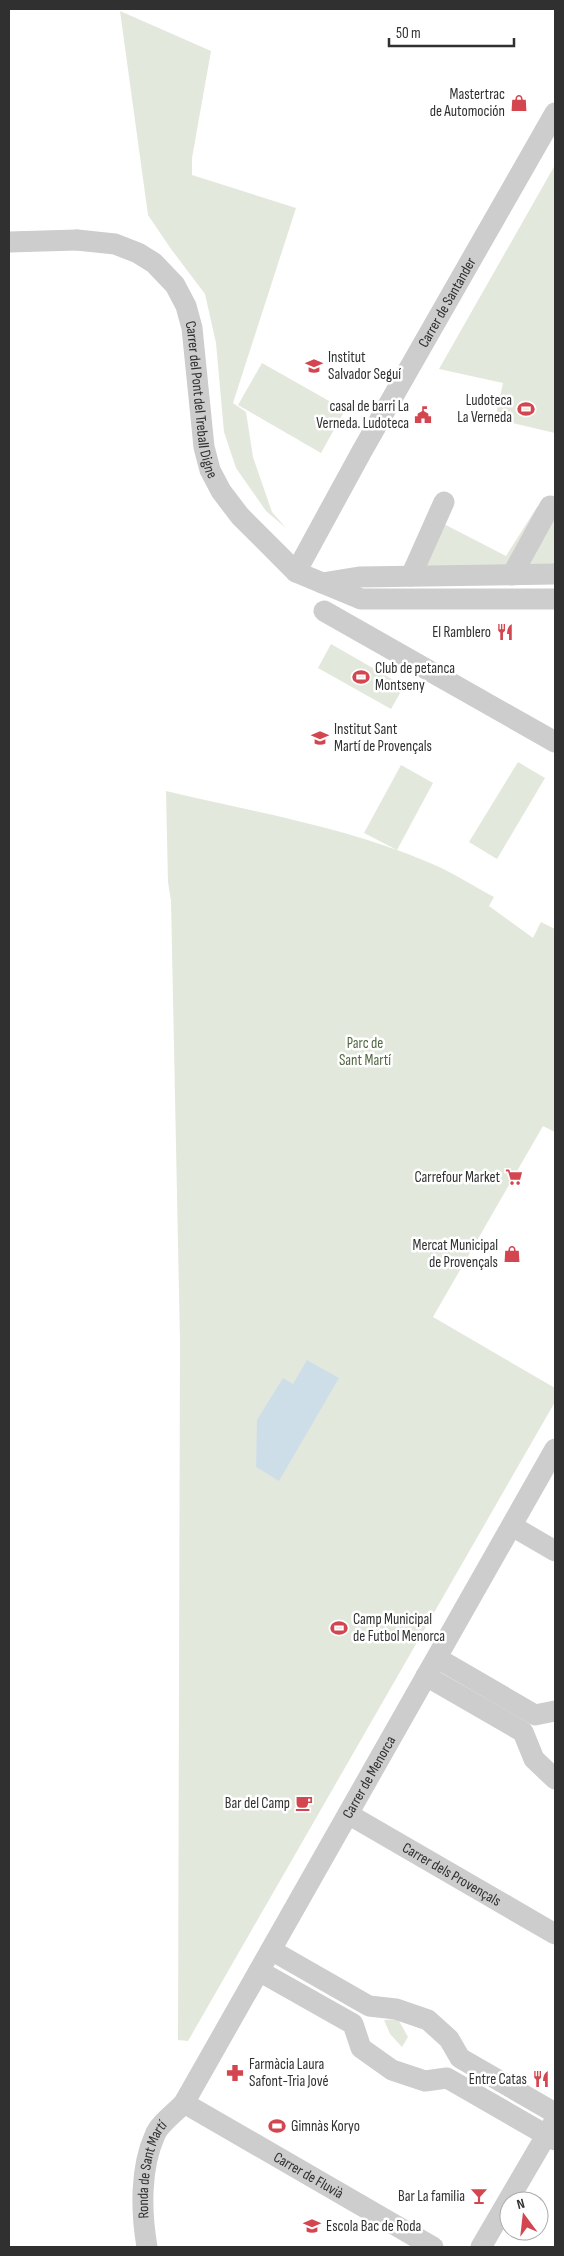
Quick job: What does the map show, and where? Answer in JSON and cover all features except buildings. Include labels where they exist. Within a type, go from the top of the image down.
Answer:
[{"type":"street","name":"Carrer de Santander","points":[[296,572],[375,426],[555,113]]},
{"type":"street","name":"Carrer del Pont del Treball Digne","points":[[9,242],[76,240],[104,242],[126,247],[154,263],[168,276],[186,306],[192,328],[203,439],[210,470],[221,491],[240,516],[296,572],[361,599],[555,599]]},
{"type":"street","points":[[411,576],[444,502]]},
{"type":"street","points":[[512,575],[550,506]]},
{"type":"street","points":[[322,583],[359,577],[555,574]]},
{"type":"street","points":[[324,611],[555,742]]},
{"type":"street","name":"Carrer de Menorca","points":[[184,2103],[555,1449]]},
{"type":"street","points":[[512,1526],[555,1551]]},
{"type":"street","points":[[431,1667],[535,1715],[555,1710]]},
{"type":"street","points":[[431,1667],[523,1732],[534,1759],[555,1779]]},
{"type":"street","name":"Carrer dels Provençals","points":[[348,1814],[555,1934]]},
{"type":"street","points":[[271,1950],[369,2006],[396,2009],[428,2020],[449,2039],[460,2058],[555,2113]]},
{"type":"street","points":[[259,1970],[353,2024],[361,2048],[392,2070],[425,2081],[447,2078],[552,2131],[481,2247]]},
{"type":"street","name":"Ronda de Sant Martí","points":[[147,2247],[144,2228],[145,2172],[147,2164],[155,2133],[184,2103]]},
{"type":"street","name":"Carrer de Fluvià","points":[[184,2103],[433,2247]]},
{"type":"green space","points":[[120,11],[211,51],[192,158],[192,175],[296,208],[233,403],[246,412],[253,457],[272,512],[286,528],[266,511],[236,468],[224,432],[216,343],[205,294],[148,215]]},
{"type":"green space","points":[[555,165],[555,433],[495,419],[503,383],[439,369]]},
{"type":"green space","points":[[262,363],[345,410],[321,453],[238,405]]},
{"type":"green space","points":[[537,507],[555,516],[555,566],[414,570],[442,523],[506,556]]},
{"type":"green space","name":"Club de petanca Montseny","points":[[331,644],[404,686],[391,709],[318,668]]},
{"type":"green space","points":[[518,762],[545,778],[497,859],[469,842]]},
{"type":"green space","points":[[401,765],[433,783],[397,850],[364,833]]},
{"type":"green space","name":"Parc de Sant Martí","points":[[166,791],[300,821],[398,850],[438,867],[494,897],[489,906],[533,938],[541,922],[555,929],[555,1132],[543,1126],[433,1317],[555,1388],[555,1402],[188,2041],[178,2040],[180,1341],[171,901],[168,882]]},
{"type":"green space","points":[[398,2019],[408,2037],[402,2047],[390,2034],[384,2020]]},
{"type":"shaded area","points":[[307,1360],[339,1378],[279,1481],[256,1467],[257,1420],[283,1378],[293,1384]]},
{"type":"place","name":"Mastertrac de Automoción","points":[[519,103]]},
{"type":"place","name":"Institut Salvador Seguí","points":[[314,366]]},
{"type":"place","name":"Ludoteca La Verneda","points":[[526,409]]},
{"type":"place","name":"casal de barri La Verneda. Ludoteca","points":[[423,415]]},
{"type":"place","name":"El Ramblero","points":[[505,632]]},
{"type":"place","name":"Club de petanca Montseny","points":[[361,677]]},
{"type":"place","name":"Institut Sant Martí de Provençals","points":[[320,738]]},
{"type":"place","name":"Carrefour Market","points":[[514,1177]]},
{"type":"place","name":"Mercat Municipal de Provençals","points":[[512,1254]]},
{"type":"place","name":"Camp Municipal de Futbol Menorca","points":[[339,1628]]},
{"type":"place","name":"Bar del Camp","points":[[304,1803]]},
{"type":"place","name":"Farmàcia Laura Safont-Tria Jové","points":[[235,2073]]},
{"type":"place","name":"Entre Catas","points":[[541,2079]]},
{"type":"place","name":"Gimnàs Koryo","points":[[277,2126]]},
{"type":"place","name":"Bar La familia","points":[[479,2196]]},
{"type":"place","name":"Escola Bac de Roda","points":[[312,2226]]}]
